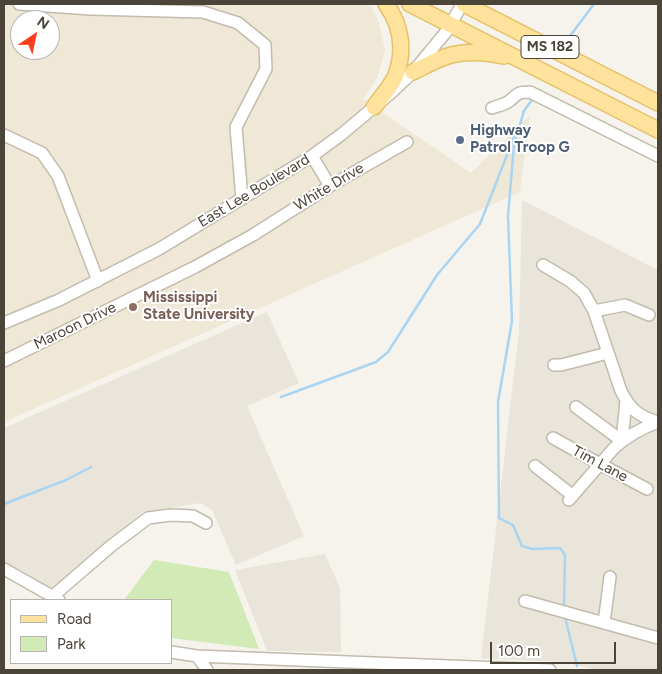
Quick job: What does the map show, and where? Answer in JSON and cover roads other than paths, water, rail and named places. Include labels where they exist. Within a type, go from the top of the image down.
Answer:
[{"type":"main road","points":[[374,107],[396,75],[401,53],[399,29],[394,16],[386,4]]},
{"type":"main road","name":"MS 182","points":[[410,4],[658,130]]},
{"type":"main road","name":"MS 182","points":[[463,4],[658,103]]},
{"type":"main road","points":[[413,72],[446,56],[460,53],[477,52],[518,58]]},
{"type":"street","points":[[19,4],[90,9],[203,12],[238,23],[265,45],[266,69],[236,127],[242,199]]},
{"type":"street","name":"East Lee Boulevard","points":[[4,324],[59,300],[159,249],[312,156],[342,134],[413,72],[451,24],[463,4]]},
{"type":"street","points":[[492,108],[507,103],[521,92],[530,92],[658,156]]},
{"type":"street","points":[[4,135],[42,153],[58,176],[98,281]]},
{"type":"street","name":"White Drive","points":[[253,235],[330,186],[407,142]]},
{"type":"street","points":[[312,156],[330,186]]},
{"type":"street","name":"Maroon Drive","points":[[4,362],[195,267],[253,235]]},
{"type":"street","points":[[544,265],[560,274],[584,293],[594,310],[626,401],[639,414],[658,422]]},
{"type":"street","points":[[594,310],[625,305],[649,315]]},
{"type":"street","points":[[554,365],[561,365],[608,353]]},
{"type":"street","points":[[622,441],[626,401]]},
{"type":"street","points":[[576,407],[622,441]]},
{"type":"street","points":[[535,466],[570,497],[622,441],[635,432],[658,422]]},
{"type":"street","name":"Tim Lane","points":[[553,438],[647,489]]},
{"type":"street","points":[[6,572],[56,598],[111,546],[148,518],[171,515],[193,516],[206,523]]},
{"type":"street","points":[[604,623],[610,578]]},
{"type":"street","points":[[525,601],[658,638]]},
{"type":"street","points":[[172,652],[197,656],[411,667],[550,670]]},
{"type":"street","points":[[197,656],[207,670]]},
{"type":"waterway","points":[[567,40],[594,4]]},
{"type":"waterway","points":[[523,112],[532,100]]},
{"type":"waterway","points":[[524,111],[514,145],[508,216],[512,321],[498,402],[499,518],[513,525],[522,546],[533,549],[560,548],[565,555],[564,604]]},
{"type":"waterway","points":[[281,397],[376,362],[388,352],[437,275],[480,224],[518,127]]},
{"type":"waterway","points":[[4,504],[66,480],[91,467]]},
{"type":"waterway","points":[[565,617],[577,666]]},
{"type":"place","name":"Highway Patrol Troop G","points":[[460,140]]},
{"type":"place","name":"Mississippi State University","points":[[133,307]]}]
